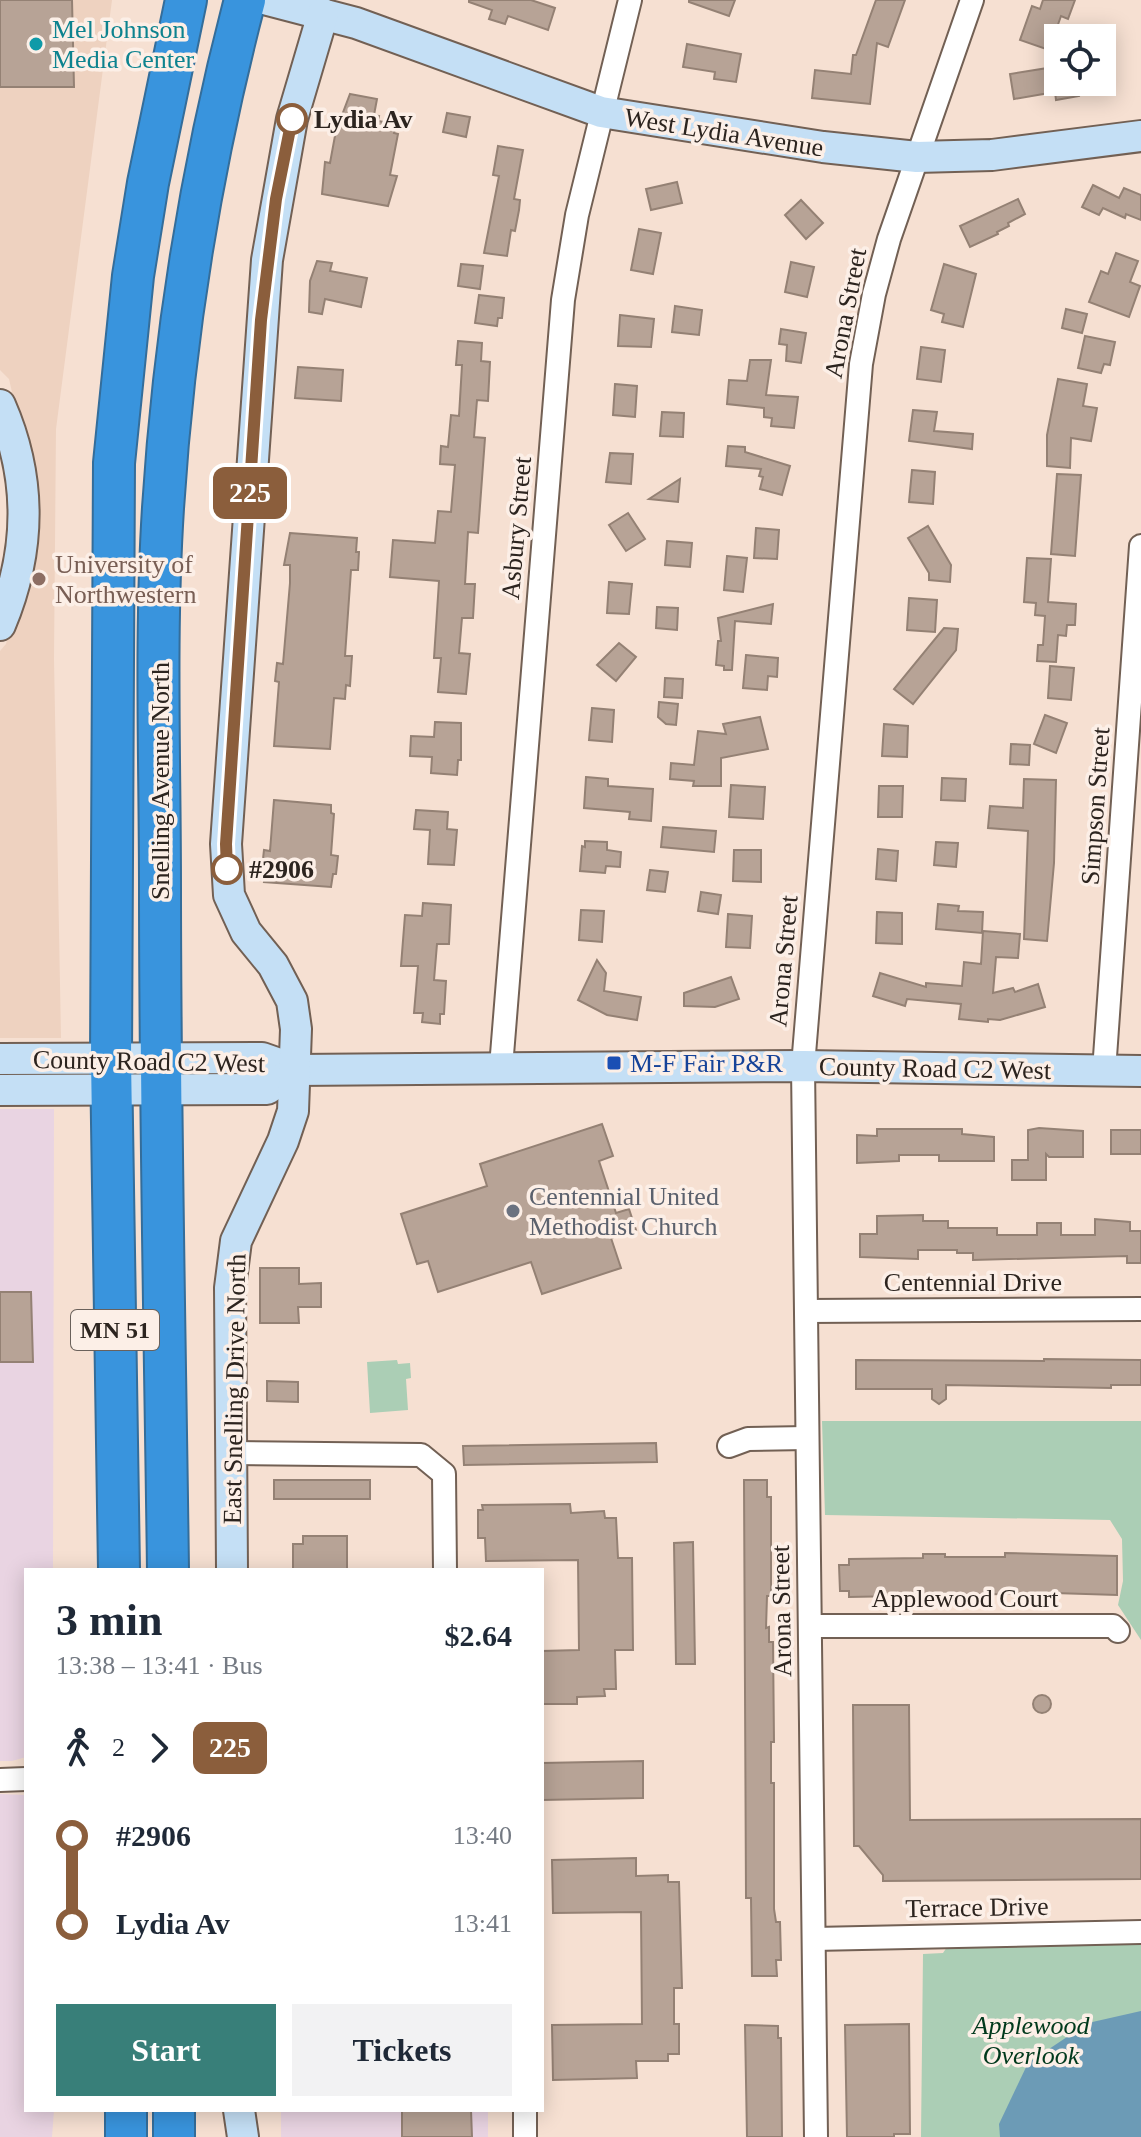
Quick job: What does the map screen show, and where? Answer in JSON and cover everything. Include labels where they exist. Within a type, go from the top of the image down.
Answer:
[{"type":"highway","name":"Snelling Avenue North","points":[[119,1568],[111,1075],[114,463],[128,323],[148,183],[186,0]]},
{"type":"highway","name":"Snelling Avenue North","points":[[168,1568],[161,1075],[160,595],[169,433],[181,316],[212,137],[245,0]]},
{"type":"highway","points":[[126,2112],[126,2137]]},
{"type":"highway","points":[[174,2112],[174,2137]]},
{"type":"street","name":"West Lydia Avenue","points":[[268,0],[326,7],[356,23],[601,112],[836,149],[917,157],[992,155],[1141,136]]},
{"type":"street","name":"Asbury Street","points":[[501,1067],[562,313],[577,215],[630,0]]},
{"type":"street","name":"Arona Street","points":[[816,2137],[803,1066],[861,364],[881,266],[972,0]]},
{"type":"street","name":"East Snelling Drive North","points":[[232,1568],[230,1288],[236,1241],[283,1141],[293,1111],[296,1029],[292,1001],[273,965],[246,932],[229,895],[226,844],[267,260],[292,119],[326,7]]},
{"type":"street","points":[[0,405],[20,463],[25,497],[25,532],[20,566],[0,625]]},
{"type":"street","name":"Simpson Street","points":[[1104,1071],[1141,546]]},
{"type":"street","name":"County Road C2 West","points":[[0,1059],[111,1075]]},
{"type":"street","name":"County Road C2 West","points":[[0,1090],[111,1075],[161,1075],[267,1089],[296,1070],[803,1066],[1141,1071]]},
{"type":"street","name":"Centennial Drive","points":[[806,1311],[1141,1309]]},
{"type":"street","points":[[729,1446],[748,1439],[807,1438]]},
{"type":"street","points":[[231,1453],[421,1455],[444,1474],[445,1568]]},
{"type":"street","name":"Applewood Court","points":[[810,1626],[1113,1626],[1118,1631]]},
{"type":"street","points":[[0,1780],[24,1779]]},
{"type":"street","name":"Terrace Drive","points":[[814,1939],[1141,1932]]},
{"type":"street","points":[[239,2112],[243,2137]]},
{"type":"street","points":[[525,2112],[525,2137]]},
{"type":"shaded area","name":"University of Northwestern","points":[[0,0],[112,0],[56,429],[54,659],[61,1038],[0,1038],[0,651],[6,644],[40,514],[9,379],[0,370]]},
{"type":"shaded area","points":[[0,1109],[54,1109],[53,1568],[24,1568],[24,1758],[0,1761]]},
{"type":"shaded area","points":[[0,1794],[24,1795],[24,2112],[54,2112],[52,2137],[0,2137]]},
{"type":"shaded area","points":[[281,2112],[488,2112],[488,2137],[281,2137]]},
{"type":"green space","points":[[397,1360],[398,1364],[410,1363],[411,1378],[406,1379],[408,1410],[370,1413],[367,1362]]},
{"type":"green space","points":[[822,1421],[1141,1421],[1141,1640],[1118,1605],[1123,1581],[1122,1539],[1110,1520],[825,1515]]},
{"type":"green space","name":"Applewood Overlook","points":[[1141,1943],[1141,2137],[921,2137],[923,1954],[943,1953],[947,1947]]},
{"type":"water","points":[[1141,2011],[1141,2137],[1000,2137],[999,2124],[1028,2063],[1088,2023]]},
{"type":"building","name":"Mel Johnson Media Center","points":[[0,0],[72,0],[74,87],[0,87]]},
{"type":"building","points":[[469,0],[531,0],[555,8],[548,30],[508,16],[505,24],[489,19],[492,10]]},
{"type":"building","points":[[689,0],[735,0],[729,16]]},
{"type":"building","points":[[876,0],[905,0],[888,47],[877,43],[870,104],[812,98],[815,70],[851,74],[853,55],[856,55]]},
{"type":"building","points":[[1043,0],[1075,0],[1068,19],[1061,16],[1058,24],[1044,24],[1044,48],[1020,40],[1032,6],[1040,9]]},
{"type":"building","points":[[687,44],[741,54],[736,82],[714,79],[715,72],[683,67]]},
{"type":"building","points":[[1044,69],[1044,94],[1014,99],[1010,74]]},
{"type":"building","points":[[350,94],[377,99],[374,115],[379,116],[378,121],[396,124],[394,133],[398,134],[390,175],[397,176],[388,206],[322,194],[325,162],[330,163],[339,114],[342,115]]},
{"type":"building","points":[[1056,96],[1079,96],[1056,100]]},
{"type":"building","points":[[447,113],[470,117],[466,137],[443,132]]},
{"type":"building","points":[[498,146],[523,150],[514,199],[520,200],[519,210],[515,231],[511,230],[507,256],[484,253],[499,176],[493,175]]},
{"type":"building","points":[[677,182],[682,203],[651,210],[646,189]]},
{"type":"building","points":[[1093,185],[1119,198],[1124,188],[1141,195],[1141,220],[1126,214],[1125,218],[1103,208],[1099,215],[1082,207]]},
{"type":"building","points":[[1018,199],[1025,214],[1008,223],[1009,226],[998,234],[970,247],[960,226]]},
{"type":"building","points":[[801,200],[823,223],[806,239],[785,215]]},
{"type":"building","points":[[639,229],[661,233],[653,274],[631,270]]},
{"type":"building","points":[[1116,253],[1138,261],[1130,282],[1140,286],[1129,317],[1089,302],[1101,271],[1108,274]]},
{"type":"building","points":[[317,261],[332,263],[330,271],[367,278],[361,307],[325,299],[322,314],[309,312],[310,281]]},
{"type":"building","points":[[791,262],[814,267],[807,297],[785,292]]},
{"type":"building","points":[[461,264],[483,266],[480,289],[458,286]]},
{"type":"building","points":[[944,264],[976,274],[963,327],[942,322],[944,314],[931,310]]},
{"type":"building","points":[[479,295],[504,298],[502,318],[498,318],[497,326],[475,323]]},
{"type":"building","points":[[675,306],[702,310],[699,335],[672,332]]},
{"type":"building","points":[[1066,309],[1087,314],[1082,333],[1062,328]]},
{"type":"building","points":[[620,315],[654,319],[651,347],[618,346]]},
{"type":"building","points":[[781,329],[806,333],[801,363],[786,361],[787,345],[779,344]]},
{"type":"building","points":[[1085,336],[1115,342],[1110,365],[1104,364],[1101,373],[1078,368]]},
{"type":"building","points":[[458,341],[482,343],[481,361],[490,362],[488,401],[477,400],[474,437],[485,438],[478,533],[468,532],[465,584],[475,584],[473,618],[462,618],[459,653],[470,654],[466,694],[438,692],[441,658],[434,658],[439,581],[390,577],[393,540],[435,543],[438,511],[451,512],[455,465],[440,464],[441,446],[448,447],[451,415],[459,416],[462,365],[456,365]]},
{"type":"building","points":[[921,347],[945,350],[941,382],[917,379]]},
{"type":"building","points":[[750,360],[771,360],[766,395],[798,397],[794,428],[771,426],[772,418],[764,417],[764,408],[727,404],[729,380],[747,381]]},
{"type":"building","points":[[298,367],[343,370],[341,401],[295,398]]},
{"type":"building","points":[[1058,379],[1087,384],[1083,406],[1097,408],[1091,441],[1071,438],[1070,468],[1047,466],[1047,435]]},
{"type":"building","points":[[615,384],[637,386],[635,417],[613,415]]},
{"type":"building","points":[[913,410],[937,412],[934,431],[973,434],[972,449],[909,441]]},
{"type":"building","points":[[662,412],[684,413],[683,437],[660,436]]},
{"type":"building","points":[[728,446],[745,447],[745,452],[790,466],[782,495],[760,489],[761,469],[726,466]]},
{"type":"building","points":[[610,453],[633,454],[631,484],[606,482]]},
{"type":"building","points":[[912,470],[935,472],[933,504],[909,502]]},
{"type":"building","points":[[1057,474],[1081,475],[1075,556],[1051,554]]},
{"type":"building","points":[[680,479],[678,502],[649,499]]},
{"type":"building","points":[[628,513],[645,539],[626,551],[609,525]]},
{"type":"building","points":[[928,526],[951,565],[950,582],[929,580],[929,573],[908,538]]},
{"type":"building","points":[[756,528],[779,530],[777,559],[754,558]]},
{"type":"building","points":[[290,533],[357,538],[358,570],[351,570],[345,656],[352,656],[350,686],[346,685],[345,699],[334,698],[330,749],[274,746],[279,682],[275,681],[277,663],[283,664],[290,583],[290,565],[284,565]]},
{"type":"building","points":[[667,541],[692,543],[690,567],[665,565]]},
{"type":"building","points":[[727,556],[747,558],[743,592],[724,590]]},
{"type":"building","points":[[1027,558],[1051,559],[1048,602],[1076,604],[1075,625],[1067,625],[1066,636],[1058,635],[1056,662],[1037,661],[1038,645],[1043,645],[1045,616],[1035,615],[1036,603],[1024,602]]},
{"type":"building","points":[[609,582],[632,584],[629,614],[607,613]]},
{"type":"building","points":[[909,598],[937,600],[935,632],[907,630]]},
{"type":"building","points":[[773,604],[771,624],[735,621],[732,670],[716,665],[718,641],[721,641],[718,618]]},
{"type":"building","points":[[657,607],[678,608],[677,630],[656,628]]},
{"type":"building","points":[[944,628],[958,629],[956,650],[913,704],[894,689]]},
{"type":"building","points":[[619,643],[636,657],[616,681],[597,665]]},
{"type":"building","points":[[746,655],[778,658],[777,677],[768,676],[767,690],[743,688]]},
{"type":"building","points":[[1050,666],[1074,668],[1071,700],[1048,698]]},
{"type":"building","points":[[665,678],[683,679],[682,698],[664,697]]},
{"type":"building","points":[[659,702],[678,704],[676,725],[666,724],[658,717]]},
{"type":"building","points":[[592,708],[614,710],[612,742],[589,740]]},
{"type":"building","points":[[1045,715],[1067,723],[1056,753],[1034,744]]},
{"type":"building","points":[[760,717],[768,749],[721,758],[721,786],[693,786],[694,781],[670,779],[671,763],[694,765],[698,731],[726,734],[723,724]]},
{"type":"building","points":[[435,722],[461,723],[461,760],[458,760],[457,775],[431,773],[432,757],[410,756],[411,736],[434,737]]},
{"type":"building","points":[[884,724],[908,726],[907,757],[882,756]]},
{"type":"building","points":[[1011,744],[1030,745],[1029,765],[1010,764]]},
{"type":"building","points":[[586,777],[608,779],[608,786],[653,789],[651,821],[629,819],[630,812],[584,808]]},
{"type":"building","points":[[942,778],[966,779],[965,801],[941,800]]},
{"type":"building","points":[[1024,779],[1056,780],[1054,863],[1047,941],[1024,939],[1028,831],[988,828],[990,806],[1023,808]]},
{"type":"building","points":[[731,785],[765,787],[763,819],[729,817]]},
{"type":"building","points":[[879,786],[903,786],[902,817],[878,817]]},
{"type":"building","points":[[274,800],[331,805],[331,813],[334,814],[331,855],[338,856],[331,887],[264,882],[264,850],[270,851]]},
{"type":"building","points":[[416,810],[448,812],[447,829],[457,830],[454,865],[428,864],[430,830],[414,829]]},
{"type":"building","points":[[663,827],[716,831],[714,852],[661,847]]},
{"type":"building","points":[[585,841],[607,842],[607,850],[621,852],[620,867],[606,866],[605,873],[580,871]]},
{"type":"building","points":[[936,842],[958,843],[956,867],[934,865]]},
{"type":"building","points":[[878,849],[898,851],[896,881],[876,879]]},
{"type":"building","points":[[734,850],[761,850],[761,882],[733,881]]},
{"type":"building","points":[[650,870],[668,872],[665,892],[647,890]]},
{"type":"building","points":[[701,892],[721,895],[718,914],[698,911]]},
{"type":"building","points":[[423,903],[451,905],[449,944],[437,944],[434,980],[446,981],[444,1014],[440,1014],[440,1024],[422,1022],[423,1013],[414,1013],[418,966],[401,966],[405,915],[422,916]]},
{"type":"building","points":[[938,904],[959,906],[958,911],[983,912],[982,933],[936,929]]},
{"type":"building","points":[[581,910],[604,911],[602,942],[579,940]]},
{"type":"building","points":[[877,912],[902,913],[902,944],[876,943]]},
{"type":"building","points":[[728,914],[752,916],[750,948],[726,947]]},
{"type":"building","points":[[983,931],[1020,934],[1018,958],[996,957],[993,993],[1013,988],[1015,992],[1038,984],[1045,1007],[1000,1020],[988,1019],[988,1022],[959,1019],[961,1004],[907,999],[905,1006],[873,996],[880,973],[926,987],[926,983],[962,986],[964,962],[981,964]]},
{"type":"building","points":[[597,960],[606,973],[604,991],[641,997],[637,1020],[607,1015],[578,1000]]},
{"type":"building","points":[[731,977],[739,999],[715,1007],[684,1006],[684,993]]},
{"type":"building","name":"Centennial United Methodist Church","points":[[602,1124],[613,1156],[599,1161],[616,1213],[629,1209],[636,1230],[611,1238],[621,1268],[542,1294],[531,1262],[438,1292],[428,1261],[417,1264],[401,1214],[487,1186],[480,1164]]},
{"type":"building","points":[[877,1129],[962,1129],[962,1134],[994,1137],[994,1161],[939,1161],[939,1155],[899,1155],[899,1161],[857,1163],[857,1135],[877,1136]]},
{"type":"building","points":[[1028,1130],[1083,1131],[1083,1157],[1049,1157],[1046,1154],[1046,1180],[1012,1180],[1012,1160],[1028,1160]]},
{"type":"building","points":[[1111,1130],[1141,1130],[1141,1154],[1111,1154]]},
{"type":"building","points":[[923,1215],[923,1221],[948,1221],[948,1228],[997,1228],[997,1235],[1037,1235],[1037,1223],[1061,1223],[1061,1235],[1095,1235],[1095,1219],[1130,1222],[1130,1231],[1141,1231],[1141,1263],[1127,1263],[1127,1256],[973,1260],[973,1253],[957,1253],[957,1250],[918,1250],[918,1259],[860,1257],[860,1234],[877,1234],[877,1216]]},
{"type":"building","points":[[260,1268],[299,1268],[299,1284],[321,1283],[321,1307],[298,1307],[299,1323],[260,1323]]},
{"type":"building","points":[[0,1292],[31,1292],[33,1362],[0,1362]]},
{"type":"building","points":[[856,1360],[1141,1360],[1141,1385],[1111,1385],[1111,1388],[946,1385],[946,1399],[939,1404],[932,1399],[932,1389],[856,1389]]},
{"type":"building","points":[[267,1381],[298,1382],[298,1402],[267,1401]]},
{"type":"building","points":[[656,1443],[657,1462],[464,1465],[463,1446]]},
{"type":"building","points":[[274,1480],[370,1480],[370,1499],[274,1499]]},
{"type":"building","points":[[744,1480],[767,1480],[767,1497],[771,1497],[771,1596],[767,1596],[766,1628],[769,1627],[769,1642],[773,1642],[774,1742],[771,1742],[771,1783],[774,1783],[774,1909],[776,1922],[780,1922],[781,1960],[776,1960],[777,1976],[752,1976],[751,1898],[746,1898]]},
{"type":"building","points":[[570,1504],[571,1513],[604,1511],[605,1518],[616,1518],[618,1558],[632,1558],[633,1650],[615,1650],[616,1689],[604,1689],[605,1696],[577,1697],[577,1704],[544,1704],[544,1651],[579,1650],[578,1560],[486,1561],[485,1538],[478,1538],[478,1510],[483,1510],[482,1505]]},
{"type":"building","points":[[303,1536],[347,1536],[347,1568],[293,1568],[293,1544],[303,1544]]},
{"type":"building","points":[[693,1542],[695,1664],[676,1664],[674,1543]]},
{"type":"building","points":[[1005,1553],[1117,1556],[1117,1595],[1054,1593],[849,1597],[849,1591],[840,1591],[839,1565],[849,1565],[849,1559],[923,1558],[923,1554],[1005,1557]]},
{"type":"building","points":[[1042,1695],[1051,1704],[1042,1713],[1033,1704]]},
{"type":"building","points":[[853,1705],[909,1705],[910,1820],[1141,1819],[1141,1879],[883,1881],[883,1875],[859,1846],[854,1846]]},
{"type":"building","points":[[643,1761],[643,1798],[544,1800],[544,1763]]},
{"type":"building","points":[[636,1858],[636,1876],[668,1875],[668,1882],[679,1882],[682,1988],[674,1988],[674,2024],[679,2024],[679,2054],[668,2054],[668,2061],[636,2061],[637,2078],[553,2080],[552,2025],[642,2024],[641,1912],[553,1913],[552,1860]]},
{"type":"building","points":[[909,2024],[910,2134],[847,2137],[845,2025]]},
{"type":"building","points":[[745,2025],[778,2026],[778,2038],[781,2038],[782,2137],[747,2137]]},
{"type":"building","points":[[402,2112],[471,2112],[472,2137],[402,2137]]},
{"type":"bus line","name":"225","points":[[227,869],[226,844],[261,320],[276,199],[292,119]]},
{"type":"place","name":"Mel Johnson Media Center","points":[[36,44]]},
{"type":"place","name":"Lydia Av","points":[[292,119]]},
{"type":"place","name":"University of Northwestern","points":[[39,579]]},
{"type":"place","name":"#2906","points":[[227,869]]},
{"type":"place","name":"M-F Fair P&R","points":[[614,1063]]},
{"type":"place","name":"Centennial United Methodist Church","points":[[513,1211]]}]
